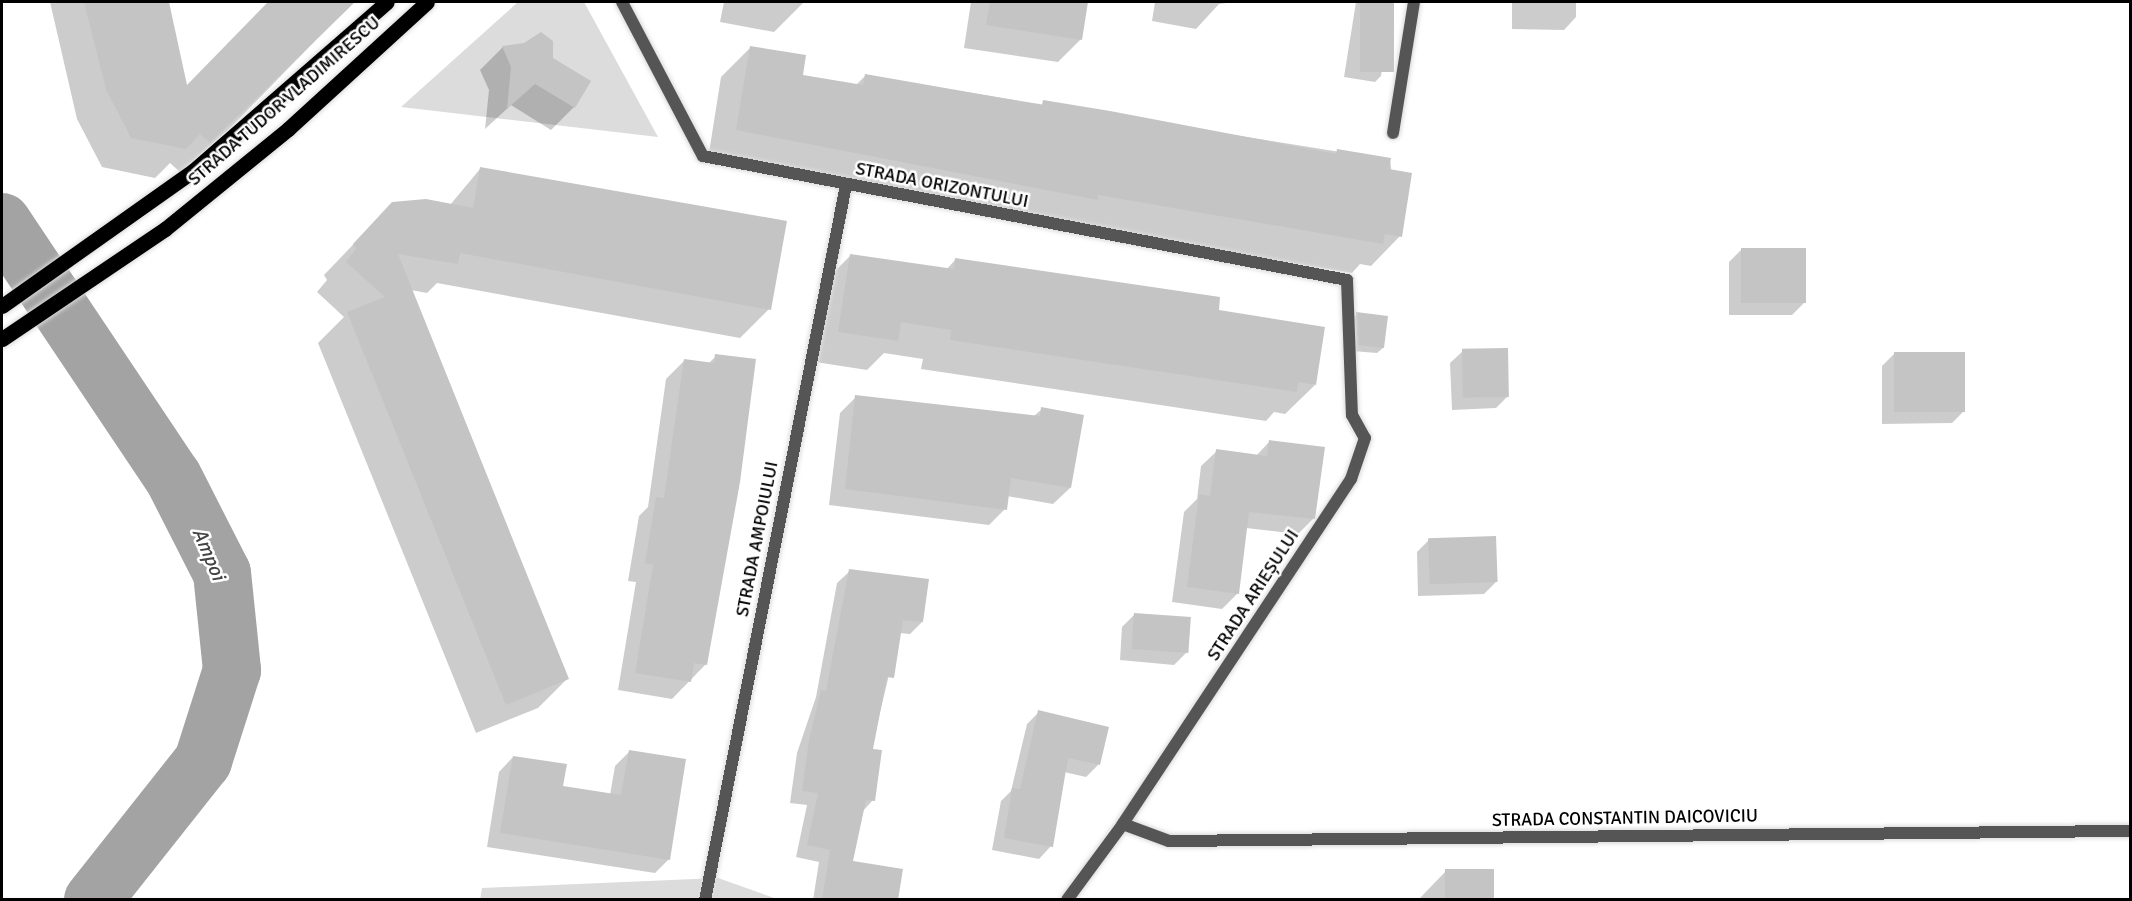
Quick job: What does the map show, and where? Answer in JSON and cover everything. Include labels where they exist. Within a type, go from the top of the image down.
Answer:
[{"type":"main road","name":"STRADA TUDOR VLADIMIRESCU","points":[[2,306],[149,205],[266,112],[387,2]]},
{"type":"main road","name":"STRADA TUDOR VLADIMIRESCU","points":[[2,339],[165,229],[288,129],[427,2]]},
{"type":"street","name":"STRADA ORIZONTULUI","points":[[622,2],[703,156],[1347,280]]},
{"type":"street","points":[[1392,134],[1414,2]]},
{"type":"street","name":"STRADA AMPOIULUI","points":[[705,900],[846,185]]},
{"type":"street","name":"STRADA ARIEȘULUI","points":[[1067,900],[1123,824],[1351,479],[1365,438],[1352,416],[1347,280]]},
{"type":"street","name":"STRADA CONSTANTIN DAICOVICIU","points":[[1123,824],[1169,841],[2130,831]]},
{"type":"shaded area","points":[[518,2],[584,2],[658,137],[401,107]]},
{"type":"shaded area","points":[[718,878],[777,899],[480,900],[482,888]]},
{"type":"building","points":[[84,2],[169,2],[187,85],[268,2],[355,2],[210,143],[200,134],[186,149],[131,138],[106,89]]},
{"type":"building","points":[[990,2],[1088,2],[1082,40],[986,25]]},
{"type":"building","points":[[1360,2],[1394,2],[1394,72],[1360,72]]},
{"type":"building","points":[[541,32],[553,41],[553,58],[591,81],[575,108],[535,84],[507,109],[511,67],[502,46],[524,43]]},
{"type":"building","points":[[750,46],[806,55],[803,75],[863,85],[865,74],[1042,105],[1043,100],[1110,111],[1336,154],[1337,149],[1391,158],[1389,169],[1412,173],[1402,237],[1385,234],[1383,244],[1098,195],[1098,200],[736,130]]},
{"type":"building","points":[[480,167],[787,221],[771,310],[460,253],[458,264],[398,254],[569,679],[506,705],[347,312],[385,297],[346,262],[356,249],[353,244],[392,202],[426,199],[473,208]]},
{"type":"building","points":[[1741,248],[1806,248],[1806,303],[1741,303]]},
{"type":"building","points":[[850,254],[954,269],[955,258],[1220,297],[1219,310],[1325,327],[1316,385],[1298,382],[1297,392],[950,340],[951,330],[901,322],[898,341],[838,332]]},
{"type":"building","points":[[1356,312],[1388,316],[1384,348],[1358,345]]},
{"type":"building","points":[[1508,348],[1509,397],[1463,398],[1462,349]]},
{"type":"building","points":[[1894,352],[1965,352],[1965,412],[1894,412]]},
{"type":"building","points":[[715,354],[756,359],[740,482],[707,665],[694,663],[691,682],[635,673],[653,565],[645,563],[656,497],[664,498],[684,359],[714,363]]},
{"type":"building","points":[[855,395],[1040,416],[1041,407],[1084,415],[1071,488],[1011,478],[1007,510],[845,489]]},
{"type":"building","points":[[1269,440],[1325,447],[1315,519],[1249,512],[1239,594],[1187,587],[1199,494],[1210,496],[1216,449],[1267,456]]},
{"type":"building","points":[[1496,536],[1498,582],[1430,584],[1428,538]]},
{"type":"building","points":[[849,569],[929,579],[923,622],[903,620],[894,678],[887,677],[873,749],[882,750],[875,801],[866,800],[853,861],[903,869],[898,900],[822,900],[830,850],[807,845],[818,793],[802,791],[809,740],[821,690],[826,691]]},
{"type":"building","points":[[1134,613],[1191,617],[1188,653],[1131,649]]},
{"type":"building","points":[[1038,710],[1109,727],[1100,765],[1068,758],[1053,847],[1004,838],[1012,788],[1020,789]]},
{"type":"building","points":[[629,750],[686,759],[670,860],[500,833],[513,756],[567,764],[563,786],[621,795]]},
{"type":"building","points":[[1445,869],[1494,869],[1494,900],[1445,900]]},
{"type":"waterway","name":"Ampoi","points":[[2,222],[173,477],[222,573],[232,670],[203,761],[93,900]]}]
